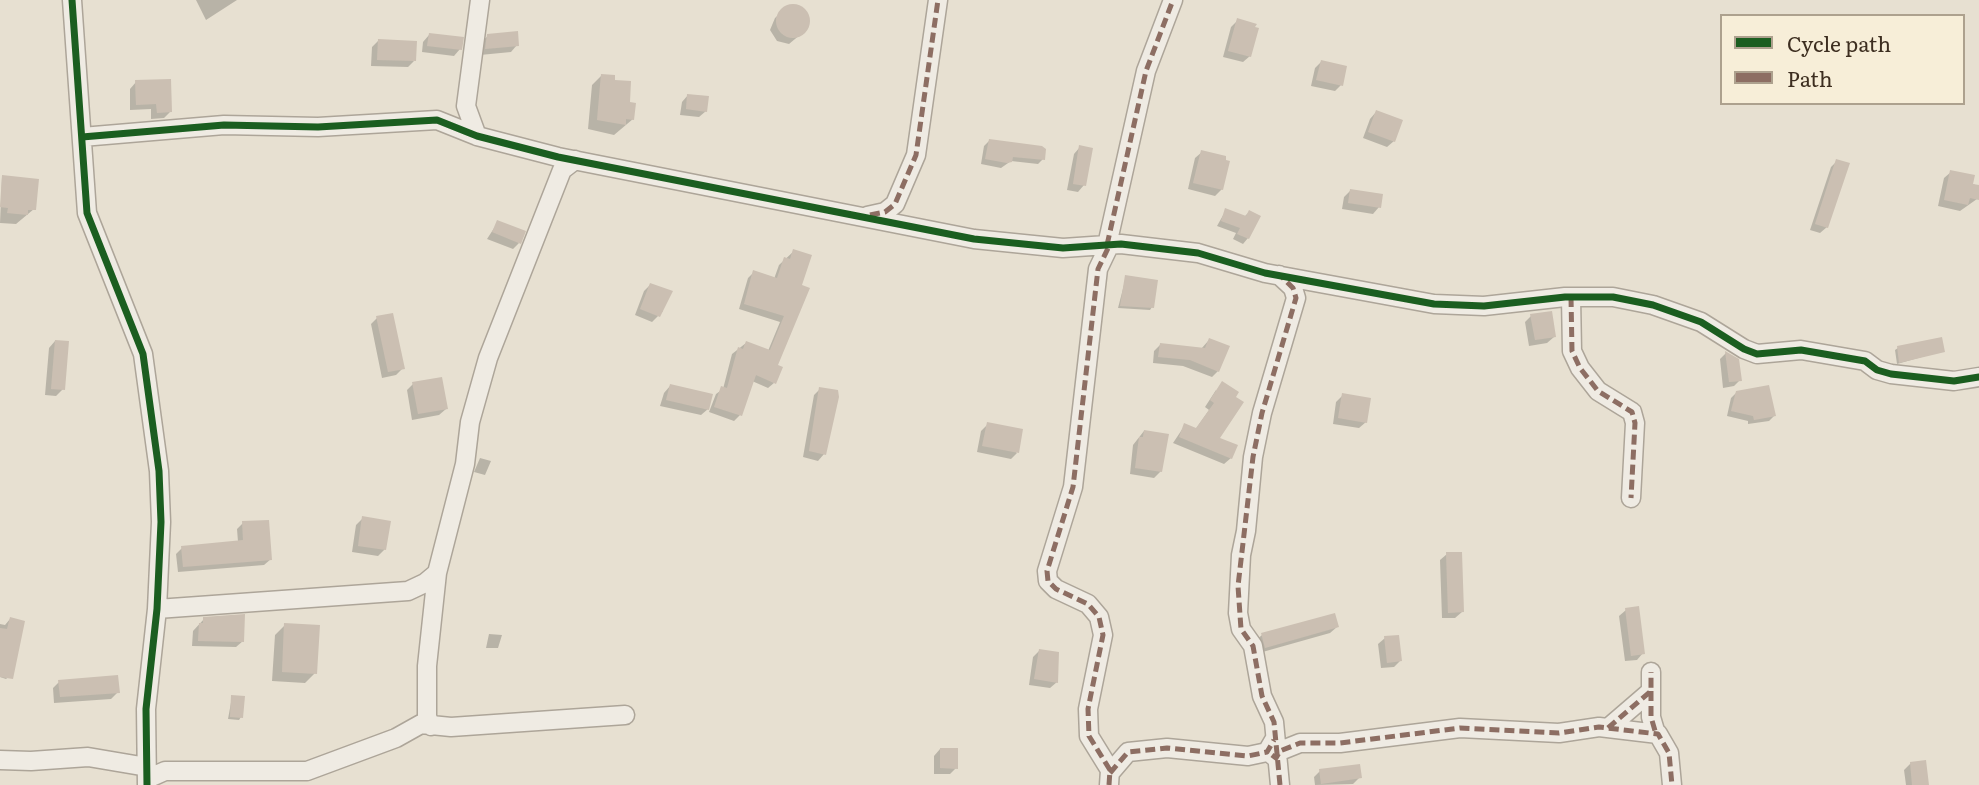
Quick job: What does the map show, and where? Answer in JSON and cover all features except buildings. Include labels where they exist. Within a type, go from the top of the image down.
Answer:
[{"type":"street","points":[[72,0],[87,214],[143,354],[159,471],[162,522],[157,609],[146,709],[147,777]]},
{"type":"street","points":[[477,136],[466,106],[480,0]]},
{"type":"street","points":[[860,218],[885,212],[895,204],[919,141],[925,78],[938,0]]},
{"type":"street","points":[[1109,779],[1089,736],[1088,709],[1103,635],[1099,617],[1088,604],[1055,589],[1048,581],[1047,571],[1073,487],[1080,451],[1102,249],[1146,71],[1173,0]]},
{"type":"street","points":[[82,137],[224,125],[318,127],[437,120],[466,106]]},
{"type":"street","points":[[437,120],[477,136],[565,162],[974,239],[1063,248],[1198,253],[1279,275],[1434,304],[1484,306],[1571,297],[1613,297],[1653,305],[1701,323],[1757,354],[1801,350],[1866,361],[1877,370],[1891,374],[1955,381],[1979,377]]},
{"type":"street","points":[[426,722],[432,611],[437,573],[465,464],[470,422],[488,358],[565,162]]},
{"type":"street","points":[[895,204],[897,212],[910,227]]},
{"type":"street","points":[[1279,275],[1293,288],[1296,298]]},
{"type":"street","points":[[1280,785],[1272,749],[1274,722],[1262,696],[1252,646],[1241,629],[1238,586],[1253,457],[1262,412],[1296,298],[1303,284],[1309,280]]},
{"type":"street","points":[[1571,297],[1572,351],[1580,368],[1598,391],[1632,412],[1635,423],[1631,498]]},
{"type":"street","points":[[157,609],[408,591],[425,583],[437,573]]},
{"type":"street","points":[[408,591],[425,600],[432,611]]},
{"type":"street","points":[[1651,672],[1651,717],[1656,734],[1669,753],[1672,785]]},
{"type":"street","points":[[1608,728],[1651,691]]},
{"type":"street","points":[[0,760],[88,757],[147,777],[165,771],[307,771],[396,738],[426,722],[625,715]]},
{"type":"street","points":[[1094,743],[1112,751],[1167,748],[1248,756],[1272,749],[1280,751],[1300,743],[1340,744],[1460,728],[1559,733],[1608,728],[1656,734]]},
{"type":"street","points":[[1109,779],[1128,752]]},
{"type":"marked path","points":[[870,215],[885,212],[895,204],[916,155],[938,0]]},
{"type":"marked path","points":[[1107,245],[1146,71],[1173,0]]},
{"type":"marked path","points":[[1109,785],[1110,770],[1089,736],[1088,709],[1103,635],[1099,617],[1088,604],[1056,589],[1048,581],[1047,571],[1073,487],[1098,269],[1110,244]]},
{"type":"marked path","points":[[1280,785],[1274,722],[1262,696],[1253,646],[1241,629],[1238,586],[1253,457],[1262,413],[1296,298],[1293,288],[1282,277]]},
{"type":"marked path","points":[[1571,297],[1572,351],[1580,368],[1598,391],[1632,412],[1635,423],[1631,498]]},
{"type":"marked path","points":[[1608,728],[1651,691],[1651,672]]},
{"type":"marked path","points":[[1651,691],[1651,717],[1656,734]]},
{"type":"marked path","points":[[1272,755],[1276,758],[1280,751],[1300,743],[1340,743],[1460,728],[1559,733],[1599,727],[1658,734],[1669,753],[1672,785]]},
{"type":"marked path","points":[[1110,773],[1128,752],[1167,748],[1248,756],[1267,752],[1274,740]]},
{"type":"cycle path","points":[[72,0],[87,213],[143,354],[159,471],[161,522],[157,609],[146,709],[147,785]]},
{"type":"cycle path","points":[[82,137],[224,125],[318,127],[437,120],[477,136],[558,157],[974,239],[1063,248],[1121,244],[1198,253],[1265,273],[1434,304],[1484,306],[1565,297],[1613,297],[1653,305],[1701,322],[1744,349],[1757,354],[1801,350],[1865,361],[1877,370],[1891,374],[1954,381],[1979,377]]}]
